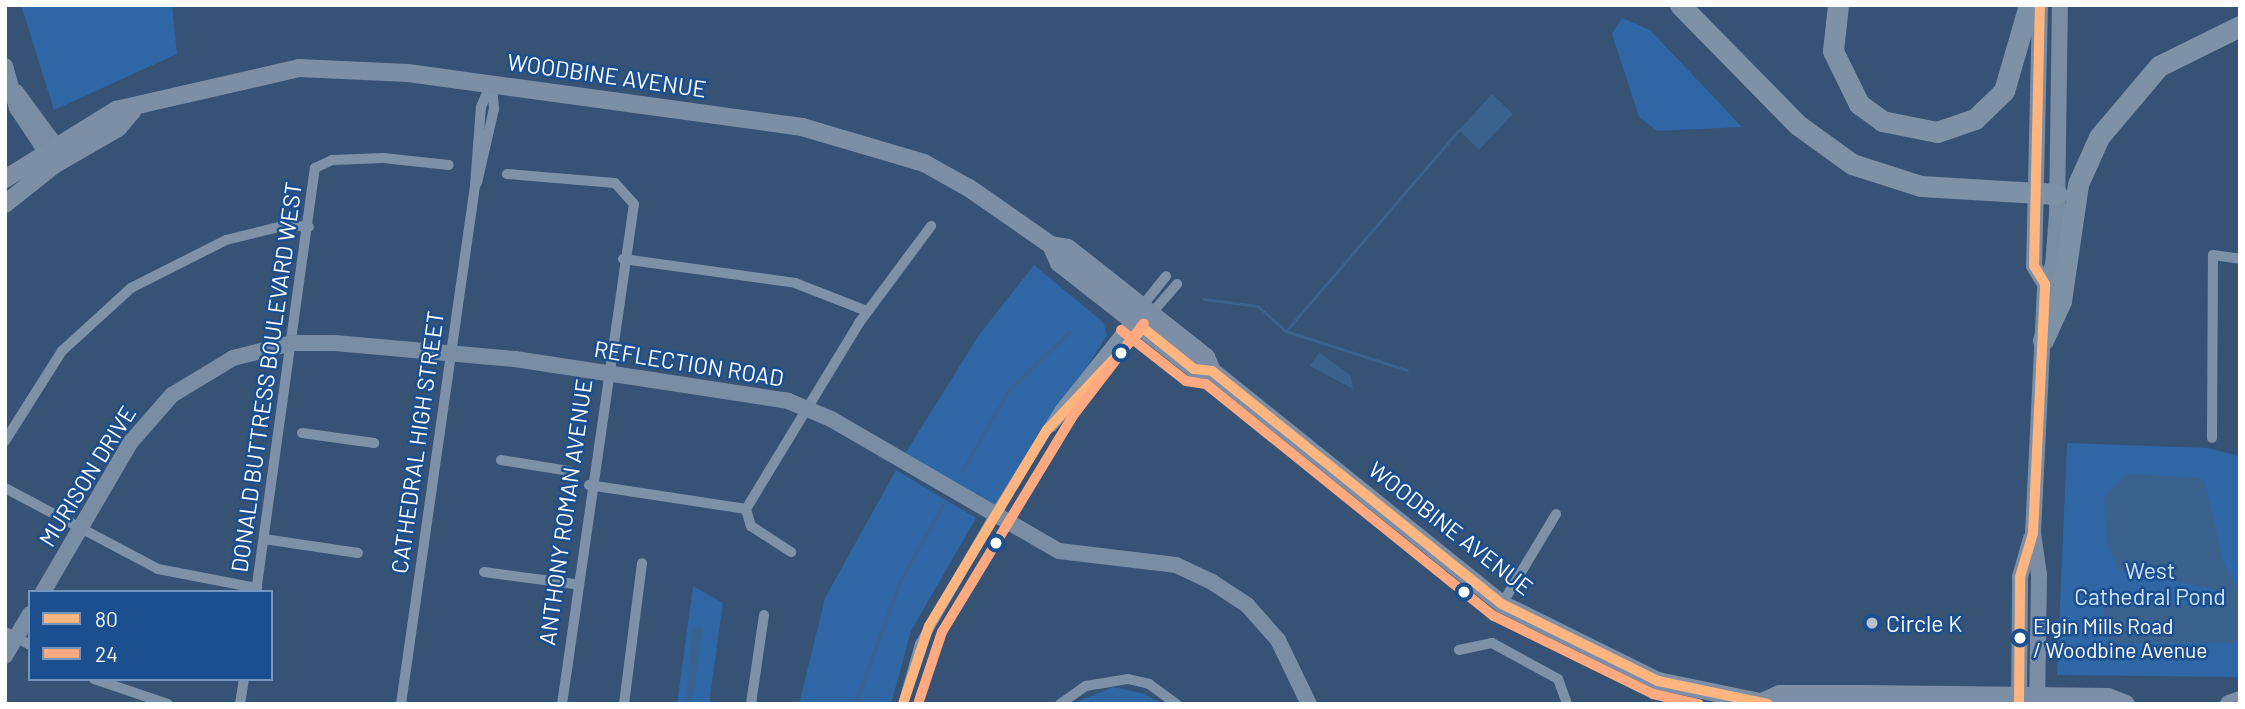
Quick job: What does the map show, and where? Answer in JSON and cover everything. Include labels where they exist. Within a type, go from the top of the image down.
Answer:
[{"type":"highway","points":[[1680,5],[1798,125],[1852,164],[1921,186],[2046,194]]},
{"type":"highway","points":[[1839,5],[1833,51],[1859,104],[1882,121],[1937,132],[1975,119],[2004,91],[2029,5]]},
{"type":"highway","points":[[2043,340],[2061,301],[2078,184],[2099,137],[2159,66],[2240,26]]},
{"type":"main road","name":"WOODBINE AVENUE","points":[[5,179],[54,154],[118,128],[132,110],[186,89],[299,68],[491,83],[802,127],[867,144],[947,176],[1051,245],[1059,263],[1142,316],[1194,369],[1212,372],[1502,604],[1658,681],[1767,702],[1780,694],[2028,700],[2108,697],[2126,704]]},
{"type":"main road","name":"WOODBINE AVENUE","points":[[5,204],[54,154]]},
{"type":"main road","points":[[2229,704],[2240,700]]},
{"type":"street","points":[[2040,5],[2046,194]]},
{"type":"street","points":[[2028,700],[2020,576],[2033,533],[2045,284],[2034,266],[2046,194],[2060,5]]},
{"type":"street","points":[[5,66],[16,92],[54,154]]},
{"type":"street","name":"CATHEDRAL HIGH STREET","points":[[401,704],[475,186],[481,107],[491,83]]},
{"type":"street","name":"DONALD BUTTRESS BOULEVARD WEST","points":[[257,590],[315,168],[332,160],[373,158],[449,165]]},
{"type":"street","name":"ANTHONY ROMAN AVENUE","points":[[508,174],[615,183],[634,204],[623,260],[574,584],[562,704]]},
{"type":"street","points":[[5,441],[62,351],[131,289],[226,240],[287,225],[309,227]]},
{"type":"street","points":[[791,552],[751,526],[746,509],[867,311],[931,226]]},
{"type":"street","points":[[2212,438],[2213,255],[2240,259]]},
{"type":"street","points":[[623,260],[795,283],[867,311]]},
{"type":"street","points":[[1142,316],[1166,276]]},
{"type":"street","points":[[903,704],[920,644],[1047,430],[1142,316],[1177,284]]},
{"type":"street","name":"REFLECTION ROAD","points":[[292,343],[451,354],[606,372],[752,393],[807,408],[1059,551],[1176,565],[1212,582],[1247,605],[1278,640],[1309,704]]},
{"type":"street","name":"MURISON DRIVE","points":[[44,590],[134,436],[167,400],[233,358],[292,343]]},
{"type":"street","points":[[302,433],[373,443]]},
{"type":"street","points":[[501,460],[570,471]]},
{"type":"street","points":[[589,485],[746,509]]},
{"type":"street","points":[[5,488],[175,575],[257,590]]},
{"type":"street","points":[[1502,604],[1556,514]]},
{"type":"street","points":[[264,539],[358,554]]},
{"type":"street","points":[[624,704],[642,563]]},
{"type":"street","points":[[484,572],[574,584]]},
{"type":"street","points":[[751,704],[764,615]]},
{"type":"street","points":[[5,656],[28,618]]},
{"type":"street","points":[[1460,650],[1492,643],[1558,679],[1567,704]]},
{"type":"street","points":[[1060,704],[1086,686],[1128,679],[1150,684],[1177,704]]},
{"type":"street","points":[[100,681],[168,704]]},
{"type":"street","points":[[240,704],[244,681]]},
{"type":"green space","points":[[21,5],[172,5],[177,54],[54,110]]},
{"type":"green space","points":[[1622,18],[1650,30],[1742,127],[1657,131],[1639,117],[1612,34]]},
{"type":"green space","points":[[1034,265],[1103,322],[1107,335],[994,515],[901,460],[979,335]]},
{"type":"green space","name":"West Cathedral Pond","points":[[2067,443],[2207,448],[2240,456],[2240,677],[2057,675]]},
{"type":"green space","points":[[896,470],[976,518],[911,631],[891,704],[799,704],[825,598]]},
{"type":"green space","points":[[693,586],[723,603],[709,704],[677,704]]},
{"type":"green space","points":[[1113,687],[1145,694],[1162,704],[1071,704]]},
{"type":"shaded area","points":[[1492,94],[1513,114],[1479,150],[1459,130]]},
{"type":"shaded area","points":[[1319,352],[1351,376],[1353,389],[1310,366]]},
{"type":"shaded area","points":[[2125,474],[2201,478],[2205,484],[2223,560],[2234,584],[2240,579],[2240,643],[2112,643],[2101,631],[2105,604],[2131,596],[2209,609],[2222,600],[2215,589],[2118,570],[2107,542],[2104,499]]},
{"type":"shaded area","points":[[693,627],[702,628],[694,690],[686,704]]},
{"type":"waterway","points":[[1286,331],[1459,130]]},
{"type":"waterway","points":[[1204,299],[1258,306],[1286,331],[1407,370]]},
{"type":"waterway","points":[[962,471],[1008,391],[1069,332]]},
{"type":"waterway","points":[[855,704],[900,581],[944,503]]},
{"type":"transit line","name":"80","points":[[2019,704],[2020,577],[2033,533],[2045,284],[2034,266],[2040,5]]},
{"type":"transit line","name":"24","points":[[918,704],[942,632],[1072,417],[1144,323]]},
{"type":"transit line","name":"80","points":[[903,704],[929,626],[1047,430],[1143,328],[1194,369],[1212,371],[1502,604],[1658,681],[1768,704]]},
{"type":"transit line","name":"24","points":[[1121,330],[1186,381],[1206,384],[1494,616],[1653,694],[1699,704]]},
{"type":"place","name":"Circle K","points":[[1872,623]]},
{"type":"place","name":"Elgin Mills Road / Woodbine Avenue","points":[[2020,638]]}]
